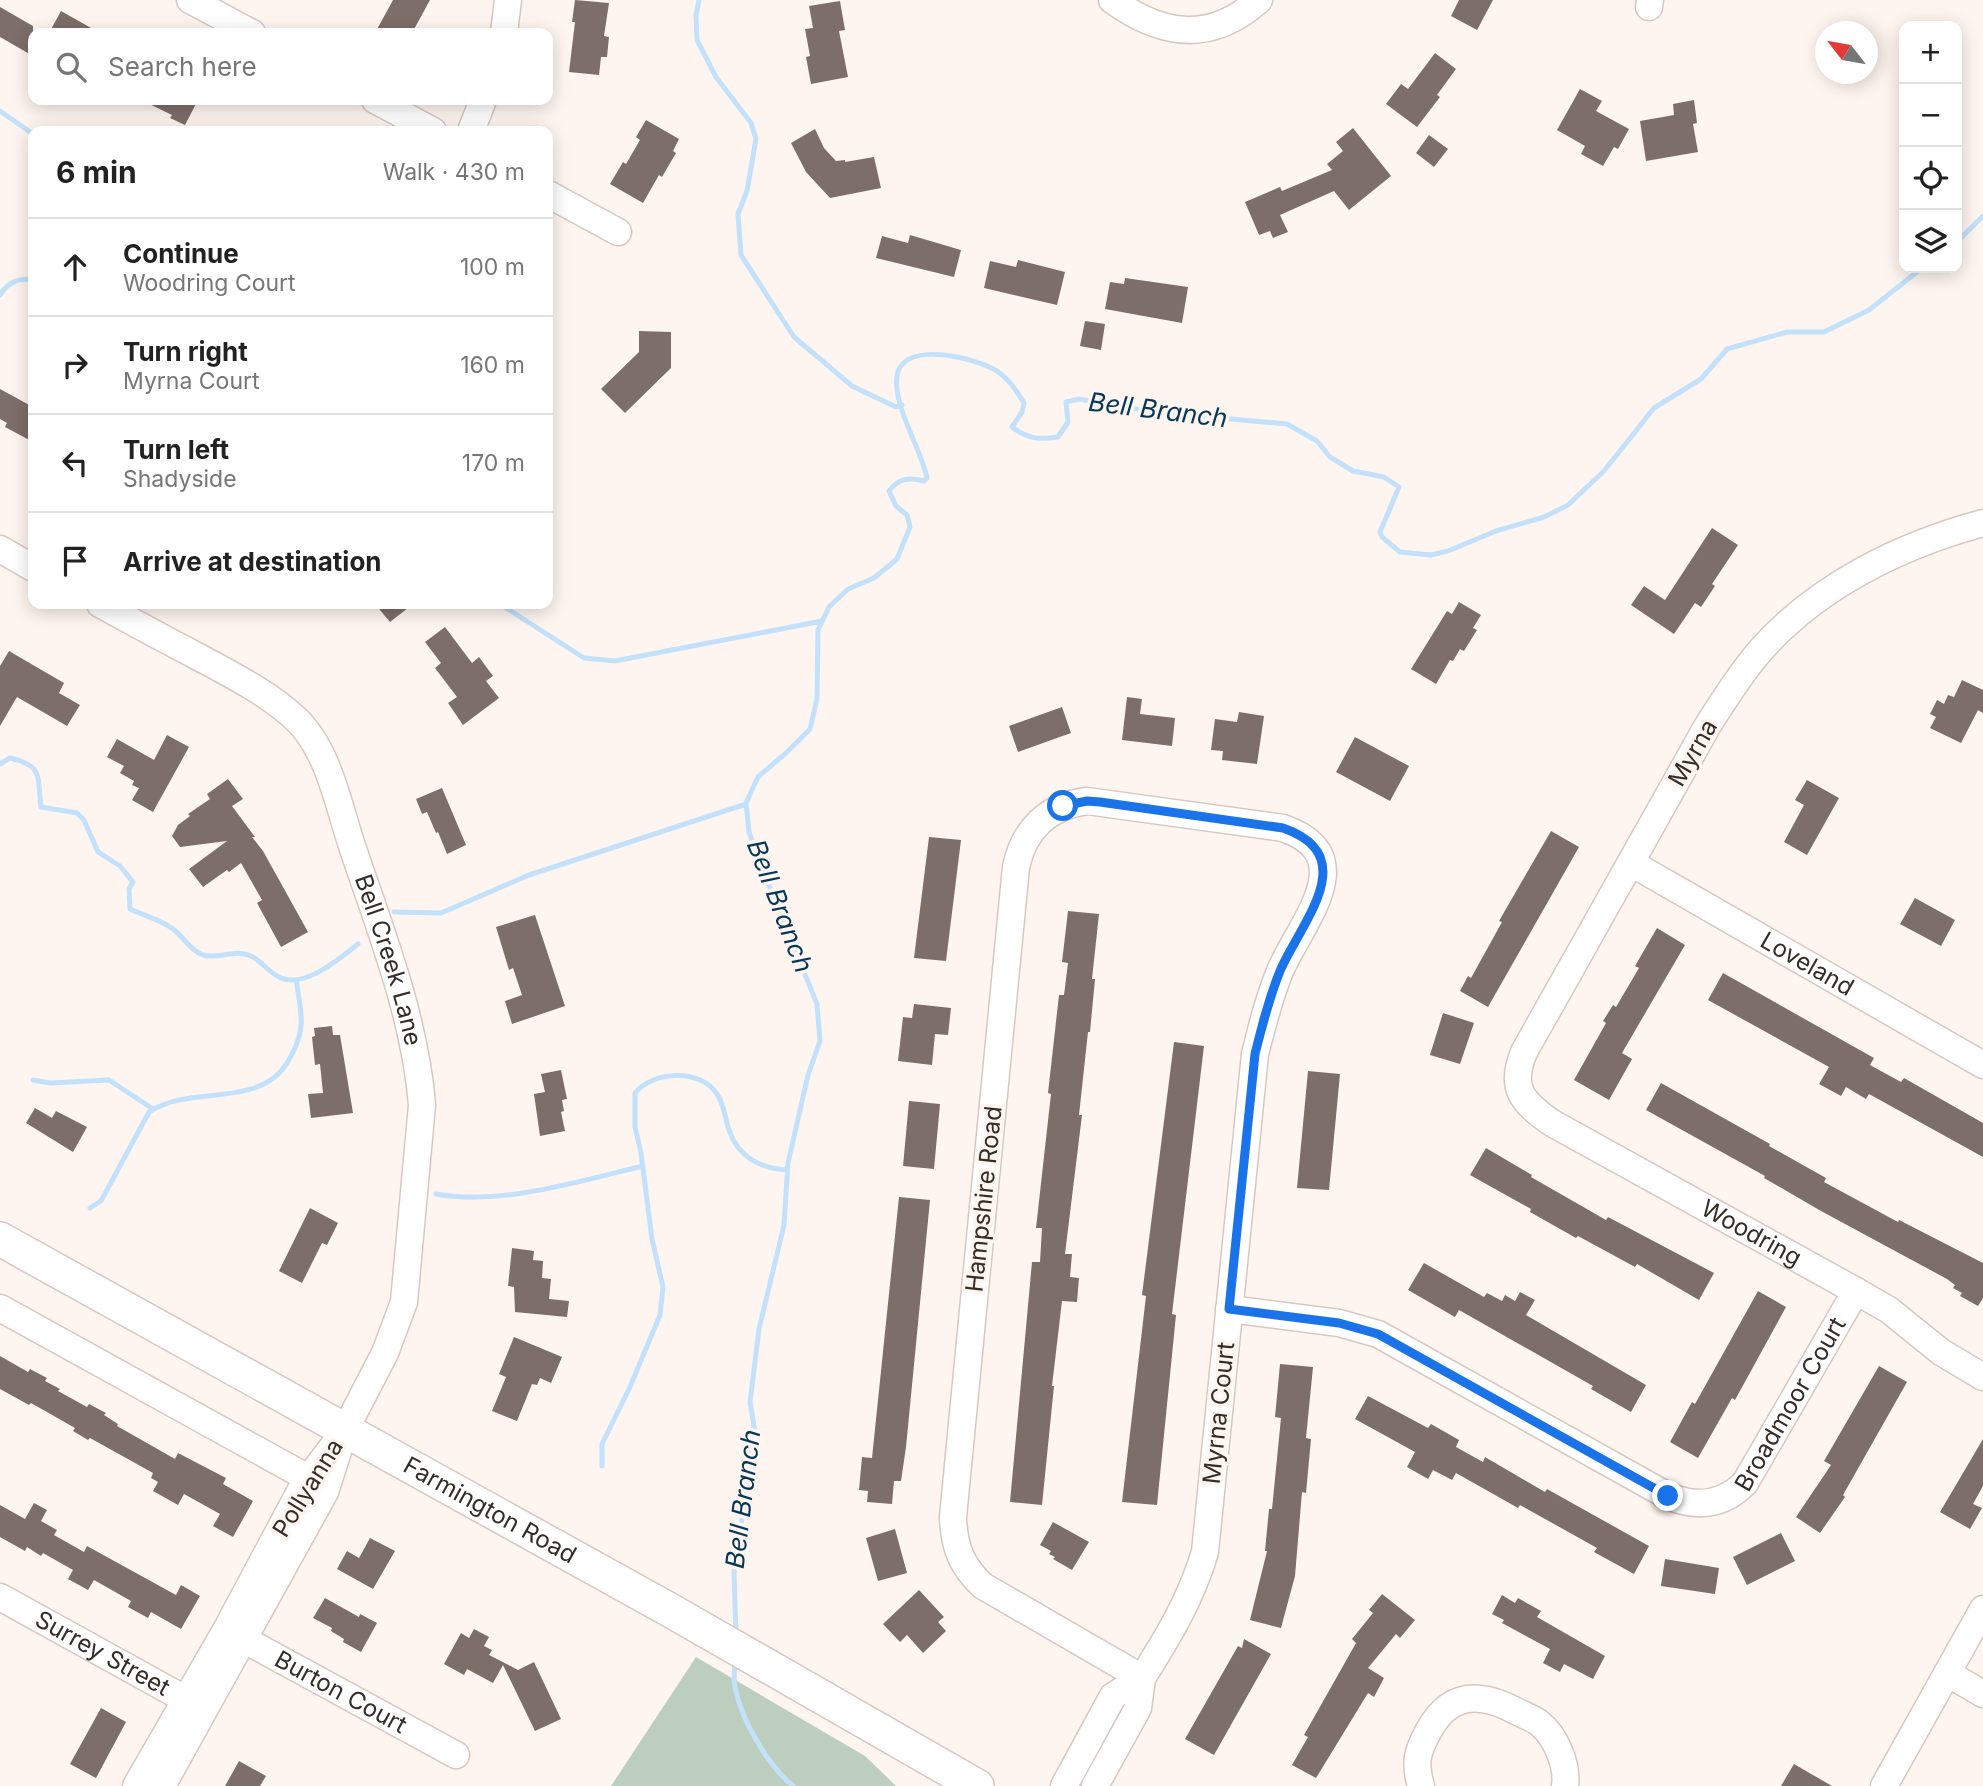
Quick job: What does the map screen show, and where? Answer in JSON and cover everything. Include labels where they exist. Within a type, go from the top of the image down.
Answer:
[{"type":"main road","name":"Farmington Road","points":[[0,1240],[668,1609],[977,1786]]},
{"type":"street","points":[[190,0],[243,28]]},
{"type":"street","points":[[505,28],[508,0]]},
{"type":"street","points":[[1112,0],[1144,19],[1175,30],[1189,31],[1227,23],[1259,0]]},
{"type":"street","points":[[384,105],[424,126]]},
{"type":"street","points":[[473,126],[481,105]]},
{"type":"street","points":[[553,197],[618,232]]},
{"type":"street","name":"Myrna","points":[[1519,1090],[1517,1069],[1524,1052],[1708,725],[1734,683],[1761,650],[1790,621],[1894,553],[1930,538],[1983,523]]},
{"type":"street","points":[[0,549],[28,565]]},
{"type":"street","name":"Bell Creek Lane","points":[[109,609],[231,674],[279,705],[305,730],[329,775],[389,956],[419,1074],[421,1136],[404,1302],[385,1353],[345,1430]]},
{"type":"street","name":"Hampshire Road","points":[[1142,1678],[982,1586],[963,1565],[953,1538],[957,1471],[1016,867],[1026,836],[1042,818],[1063,806],[1100,802],[1283,828],[1304,838],[1318,855]]},
{"type":"street","name":"Myrna Court","points":[[1095,1786],[1138,1708],[1142,1678],[1176,1625],[1190,1597],[1205,1552],[1255,1054],[1264,1017],[1280,972],[1320,895],[1323,876],[1318,855]]},
{"type":"street","name":"Loveland","points":[[1631,863],[1983,1065]]},
{"type":"street","name":"Woodring","points":[[1519,1090],[1534,1110],[1552,1123],[1857,1291],[1889,1310],[1941,1352],[1983,1377]]},
{"type":"street","name":"Broadmoor Court","points":[[1229,1309],[1339,1323],[1378,1334],[1668,1496],[1682,1502],[1711,1502],[1734,1493],[1745,1483],[1857,1291]]},
{"type":"street","points":[[0,1307],[316,1485]]},
{"type":"street","name":"Pollyanna","points":[[136,1786],[195,1705],[345,1430]]},
{"type":"street","name":"Surrey Street","points":[[0,1597],[195,1705]]},
{"type":"street","points":[[1884,1786],[1983,1609]]},
{"type":"street","name":"Burton Court","points":[[235,1635],[456,1755]]},
{"type":"street","points":[[1947,1673],[1983,1694]]},
{"type":"street","name":"Myrna Court","points":[[1064,1786],[1113,1696],[1142,1678]]},
{"type":"street","points":[[1421,1786],[1416,1764],[1420,1747],[1438,1714],[1451,1704],[1478,1697],[1495,1700],[1541,1724],[1560,1752],[1567,1776],[1565,1786]]},
{"type":"street","name":"Pollyanna","points":[[162,1786],[195,1705]]},
{"type":"green space","points":[[696,1657],[865,1756],[896,1786],[611,1786]]},
{"type":"building","points":[[393,0],[430,0],[415,28],[378,28]]},
{"type":"building","points":[[575,0],[609,3],[604,36],[609,37],[607,57],[601,57],[599,75],[569,72]]},
{"type":"building","points":[[1459,0],[1493,0],[1477,30],[1451,16]]},
{"type":"building","points":[[840,1],[845,30],[839,31],[848,77],[811,84],[805,29],[813,28],[809,6]]},
{"type":"building","points":[[0,7],[33,26],[28,28],[28,53],[0,37]]},
{"type":"building","points":[[61,11],[91,28],[52,28]]},
{"type":"building","points":[[1435,53],[1456,69],[1437,95],[1440,97],[1417,127],[1386,104],[1401,84],[1408,89]]},
{"type":"building","points":[[1580,89],[1602,101],[1596,111],[1629,129],[1618,149],[1614,147],[1603,166],[1581,154],[1585,146],[1557,130]]},
{"type":"building","points":[[1694,100],[1697,123],[1693,124],[1698,152],[1646,161],[1640,121],[1674,115],[1673,104]]},
{"type":"building","points":[[151,105],[195,105],[185,125],[170,118],[172,115]]},
{"type":"building","points":[[646,120],[679,139],[673,151],[676,153],[643,203],[610,184],[640,140],[636,137]]},
{"type":"building","points":[[1353,128],[1391,176],[1349,210],[1334,191],[1280,215],[1288,232],[1273,238],[1270,231],[1259,235],[1245,202],[1280,187],[1282,191],[1332,170],[1327,164],[1343,151],[1336,142]]},
{"type":"building","points":[[815,129],[824,148],[836,161],[874,157],[881,188],[830,198],[806,172],[791,143]]},
{"type":"building","points":[[1429,135],[1448,149],[1434,167],[1416,153]]},
{"type":"building","points":[[910,235],[961,250],[954,277],[876,258],[882,236],[908,243]]},
{"type":"building","points":[[1018,260],[1065,272],[1057,305],[984,288],[990,261],[1016,267]]},
{"type":"building","points":[[1125,278],[1188,287],[1182,323],[1105,309],[1110,282],[1124,284]]},
{"type":"building","points":[[1085,321],[1105,324],[1101,350],[1080,346]]},
{"type":"building","points":[[639,331],[671,332],[671,368],[625,413],[601,389],[639,352]]},
{"type":"building","points":[[0,389],[28,404],[28,439],[5,427],[7,423],[0,419]]},
{"type":"building","points":[[1712,528],[1738,545],[1712,584],[1715,586],[1701,607],[1695,603],[1674,634],[1631,605],[1644,586],[1665,600]]},
{"type":"building","points":[[1459,602],[1481,615],[1473,628],[1477,630],[1464,651],[1460,649],[1453,661],[1450,660],[1436,684],[1411,669],[1447,611],[1452,614]]},
{"type":"building","points":[[379,609],[407,609],[390,622]]},
{"type":"building","points":[[445,627],[472,663],[479,657],[493,676],[486,681],[499,698],[463,725],[448,703],[457,697],[435,668],[441,663],[425,642]]},
{"type":"building","points":[[9,651],[64,683],[59,693],[80,705],[67,726],[17,697],[0,726],[0,666]]},
{"type":"building","points":[[1962,680],[1983,690],[1983,713],[1978,710],[1961,743],[1930,728],[1936,717],[1930,714],[1937,700],[1944,704],[1948,695],[1954,697]]},
{"type":"building","points":[[1127,697],[1142,699],[1140,714],[1175,718],[1172,746],[1122,740]]},
{"type":"building","points":[[1062,707],[1071,733],[1018,752],[1009,726]]},
{"type":"building","points":[[1239,712],[1264,716],[1257,764],[1222,760],[1223,751],[1211,750],[1215,719],[1237,722]]},
{"type":"building","points":[[167,735],[189,747],[153,812],[132,800],[139,788],[132,785],[134,781],[120,773],[124,766],[107,757],[117,739],[154,760]]},
{"type":"building","points":[[1355,737],[1409,766],[1390,801],[1336,772]]},
{"type":"building","points":[[228,779],[243,799],[232,806],[255,837],[252,837],[263,851],[308,932],[281,947],[257,903],[262,900],[241,863],[203,887],[189,869],[227,841],[180,847],[172,836],[178,825],[190,816],[188,814],[210,799],[207,794]]},
{"type":"building","points":[[1807,780],[1839,798],[1807,855],[1784,842],[1804,805],[1795,800]]},
{"type":"building","points":[[442,788],[466,845],[447,854],[427,812],[422,814],[416,799]]},
{"type":"building","points":[[1551,831],[1579,847],[1488,1007],[1460,991],[1468,976],[1471,978],[1502,922],[1499,921]]},
{"type":"building","points":[[929,837],[961,840],[946,961],[914,958]]},
{"type":"building","points":[[1915,898],[1955,920],[1941,946],[1900,924]]},
{"type":"building","points":[[1068,911],[1099,914],[1090,1032],[1079,1115],[1082,1115],[1065,1254],[1072,1254],[1070,1277],[1079,1278],[1077,1302],[1062,1301],[1042,1505],[1010,1502],[1032,1262],[1040,1262],[1042,1228],[1036,1228],[1059,995],[1064,995],[1068,963],[1062,962]]},
{"type":"building","points":[[535,915],[565,1006],[512,1024],[505,1001],[522,995],[513,968],[509,970],[496,927]]},
{"type":"building","points":[[1657,928],[1685,945],[1622,1053],[1632,1059],[1609,1100],[1574,1080],[1606,1023],[1603,1021],[1613,1005],[1616,1007],[1639,968],[1635,966]]},
{"type":"building","points":[[1723,973],[1874,1058],[1870,1065],[1901,1082],[1904,1078],[1983,1123],[1983,1157],[1869,1094],[1866,1099],[1846,1087],[1841,1096],[1819,1084],[1829,1067],[1708,1000]]},
{"type":"building","points":[[914,1004],[951,1008],[948,1035],[935,1034],[932,1065],[898,1061],[903,1017],[912,1018]]},
{"type":"building","points":[[1443,1013],[1474,1023],[1460,1064],[1430,1055]]},
{"type":"building","points":[[332,1026],[333,1035],[340,1035],[353,1113],[311,1118],[308,1094],[323,1093],[320,1064],[315,1065],[312,1037],[315,1036],[314,1028]]},
{"type":"building","points":[[1174,1042],[1204,1046],[1172,1314],[1176,1315],[1157,1505],[1122,1502],[1146,1296],[1142,1295]]},
{"type":"building","points":[[561,1070],[567,1099],[562,1100],[564,1111],[561,1112],[565,1131],[540,1136],[534,1094],[545,1092],[541,1074]]},
{"type":"building","points":[[1308,1071],[1340,1074],[1329,1190],[1297,1188]]},
{"type":"building","points":[[1661,1083],[1826,1178],[1824,1182],[1983,1263],[1983,1298],[1978,1306],[1960,1296],[1962,1293],[1953,1288],[1955,1285],[1947,1279],[1821,1211],[1764,1178],[1765,1176],[1646,1110]]},
{"type":"building","points":[[909,1101],[940,1104],[934,1169],[903,1166]]},
{"type":"building","points":[[35,1108],[52,1118],[56,1111],[87,1127],[73,1152],[26,1123]]},
{"type":"building","points":[[1486,1148],[1606,1220],[1608,1217],[1714,1273],[1699,1300],[1637,1264],[1635,1267],[1578,1236],[1576,1238],[1470,1175]]},
{"type":"building","points":[[899,1197],[930,1200],[906,1447],[901,1481],[894,1481],[892,1504],[867,1502],[868,1491],[859,1490],[862,1457],[872,1458]]},
{"type":"building","points":[[310,1208],[338,1223],[327,1245],[322,1243],[302,1283],[279,1271]]},
{"type":"building","points":[[512,1248],[534,1251],[533,1260],[543,1261],[542,1278],[551,1279],[549,1299],[569,1301],[567,1317],[515,1312],[514,1287],[508,1286]]},
{"type":"building","points":[[1424,1263],[1484,1297],[1487,1293],[1502,1301],[1505,1295],[1515,1301],[1520,1292],[1535,1300],[1526,1315],[1646,1385],[1631,1412],[1591,1389],[1593,1386],[1459,1310],[1455,1317],[1408,1290]]},
{"type":"building","points":[[1758,1291],[1786,1307],[1735,1400],[1732,1398],[1698,1458],[1670,1442],[1692,1402],[1695,1404]]},
{"type":"building","points":[[514,1337],[562,1357],[551,1383],[540,1378],[537,1385],[532,1384],[517,1421],[492,1411],[506,1377],[499,1374]]},
{"type":"building","points":[[0,1356],[28,1372],[30,1369],[47,1378],[45,1381],[60,1389],[58,1391],[87,1407],[89,1404],[106,1413],[104,1415],[118,1424],[117,1426],[175,1459],[178,1453],[226,1478],[223,1484],[253,1501],[233,1537],[213,1526],[220,1514],[184,1494],[178,1505],[153,1491],[158,1482],[151,1478],[153,1473],[90,1438],[88,1440],[73,1431],[75,1428],[31,1403],[29,1405],[0,1389]]},
{"type":"building","points":[[1280,1364],[1313,1367],[1306,1438],[1311,1439],[1306,1493],[1302,1492],[1295,1576],[1281,1628],[1250,1620],[1267,1551],[1269,1509],[1272,1509],[1281,1418],[1275,1417]]},
{"type":"building","points":[[1879,1366],[1907,1382],[1843,1495],[1845,1497],[1820,1533],[1796,1517],[1831,1465],[1824,1461]]},
{"type":"building","points":[[1368,1396],[1428,1428],[1431,1424],[1459,1440],[1456,1447],[1483,1462],[1485,1457],[1545,1492],[1547,1489],[1649,1546],[1634,1574],[1594,1552],[1597,1548],[1456,1473],[1452,1480],[1433,1470],[1428,1479],[1407,1467],[1415,1452],[1355,1419]]},
{"type":"building","points":[[1983,1439],[1983,1486],[1973,1504],[1982,1508],[1970,1529],[1940,1512]]},
{"type":"building","points":[[34,1503],[47,1510],[41,1521],[57,1530],[54,1535],[84,1552],[87,1546],[176,1595],[181,1585],[200,1596],[181,1629],[151,1612],[148,1618],[128,1607],[131,1601],[94,1580],[88,1590],[68,1579],[73,1570],[43,1553],[41,1556],[27,1547],[25,1551],[0,1537],[0,1505],[25,1519]]},
{"type":"building","points":[[1053,1522],[1089,1542],[1072,1570],[1053,1559],[1055,1557],[1049,1554],[1051,1551],[1040,1545]]},
{"type":"building","points":[[895,1529],[907,1573],[878,1581],[866,1538]]},
{"type":"building","points":[[1781,1533],[1795,1561],[1747,1585],[1733,1557]]},
{"type":"building","points":[[370,1538],[395,1551],[373,1589],[337,1569],[347,1551],[359,1558]]},
{"type":"building","points":[[1665,1559],[1719,1568],[1715,1594],[1661,1586]]},
{"type":"building","points":[[919,1590],[944,1617],[938,1622],[946,1631],[923,1653],[907,1635],[900,1642],[883,1624]]},
{"type":"building","points":[[1382,1594],[1415,1620],[1400,1638],[1396,1634],[1368,1668],[1384,1678],[1374,1697],[1368,1693],[1316,1778],[1292,1765],[1308,1737],[1304,1735],[1356,1643],[1352,1639],[1373,1613],[1369,1610]]},
{"type":"building","points":[[1502,1595],[1515,1603],[1518,1598],[1541,1611],[1537,1617],[1605,1656],[1593,1679],[1564,1664],[1560,1672],[1543,1663],[1550,1649],[1502,1623],[1504,1620],[1492,1614]]},
{"type":"building","points":[[325,1598],[359,1617],[360,1614],[377,1623],[361,1652],[343,1642],[344,1639],[331,1631],[332,1628],[313,1618]]},
{"type":"building","points":[[474,1629],[489,1637],[484,1646],[492,1650],[489,1655],[518,1670],[534,1662],[561,1719],[535,1731],[503,1665],[493,1683],[467,1669],[464,1675],[444,1664],[461,1633],[469,1638]]},
{"type":"building","points":[[1244,1639],[1271,1654],[1214,1755],[1185,1739],[1238,1646],[1242,1648]]},
{"type":"building","points":[[101,1708],[126,1722],[96,1778],[70,1764]]},
{"type":"building","points":[[239,1761],[266,1776],[260,1786],[225,1786]]},
{"type":"building","points":[[1794,1764],[1832,1786],[1781,1786]]},
{"type":"waterway","points":[[699,0],[696,15],[697,40],[716,77],[751,123],[756,139],[747,191],[738,214],[741,255],[794,337],[852,386],[896,407],[902,405]]},
{"type":"waterway","points":[[0,111],[28,131]]},
{"type":"waterway","name":"Bell Branch","points":[[1962,237],[1983,216]]},
{"type":"waterway","name":"Bell Branch","points":[[736,1636],[734,1572],[755,1432],[750,1402],[759,1329],[784,1225],[788,1163],[808,1075],[820,1041],[817,1004],[756,853],[749,832],[746,803],[758,777],[810,729],[817,699],[818,630],[829,607],[848,589],[874,578],[897,559],[910,527],[907,515],[896,506],[889,491],[905,480],[924,481],[927,478],[899,401],[897,376],[902,365],[912,358],[941,355],[973,361],[997,371],[1024,403],[1022,412],[1012,427],[1034,438],[1058,437],[1068,422],[1066,402],[1079,399],[1154,412],[1287,424],[1317,441],[1330,457],[1353,471],[1384,477],[1399,487],[1380,532],[1382,537],[1400,552],[1431,555],[1544,517],[1568,505],[1604,471],[1654,408],[1701,379],[1727,349],[1787,332],[1824,332],[1869,310],[1916,273]]},
{"type":"waterway","points":[[0,295],[14,282],[28,280]]},
{"type":"waterway","points":[[508,609],[584,658],[615,661],[822,621]]},
{"type":"waterway","points":[[0,764],[10,758],[34,769],[41,807],[77,813],[84,820],[98,852],[120,866],[133,882],[129,889],[130,909],[170,927],[198,953],[209,956],[245,954],[255,958],[277,976],[291,980],[301,979],[322,970],[358,944]]},
{"type":"waterway","points":[[394,912],[441,913],[529,875],[746,804]]},
{"type":"waterway","points":[[90,1208],[101,1201],[149,1112],[184,1099],[242,1091],[260,1086],[275,1077],[287,1063],[300,1032],[301,1013],[296,980]]},
{"type":"waterway","points":[[602,1466],[602,1444],[630,1387],[660,1315],[663,1287],[652,1239],[635,1127],[635,1093],[653,1080],[664,1077],[688,1076],[700,1080],[717,1094],[738,1148],[760,1164],[788,1170]]},
{"type":"waterway","points":[[33,1080],[50,1083],[109,1080],[153,1109]]},
{"type":"waterway","points":[[436,1194],[461,1197],[513,1194],[567,1185],[643,1166]]},
{"type":"waterway","name":"Bell Branch","points":[[735,1660],[735,1687],[749,1727],[765,1754],[793,1786]]},
{"type":"route","points":[[1063,806],[1087,801],[1100,802],[1283,828],[1304,838],[1313,847],[1322,866],[1323,886],[1320,895],[1280,972],[1264,1017],[1255,1054],[1229,1309],[1339,1323],[1359,1327],[1397,1342],[1668,1496]]}]
